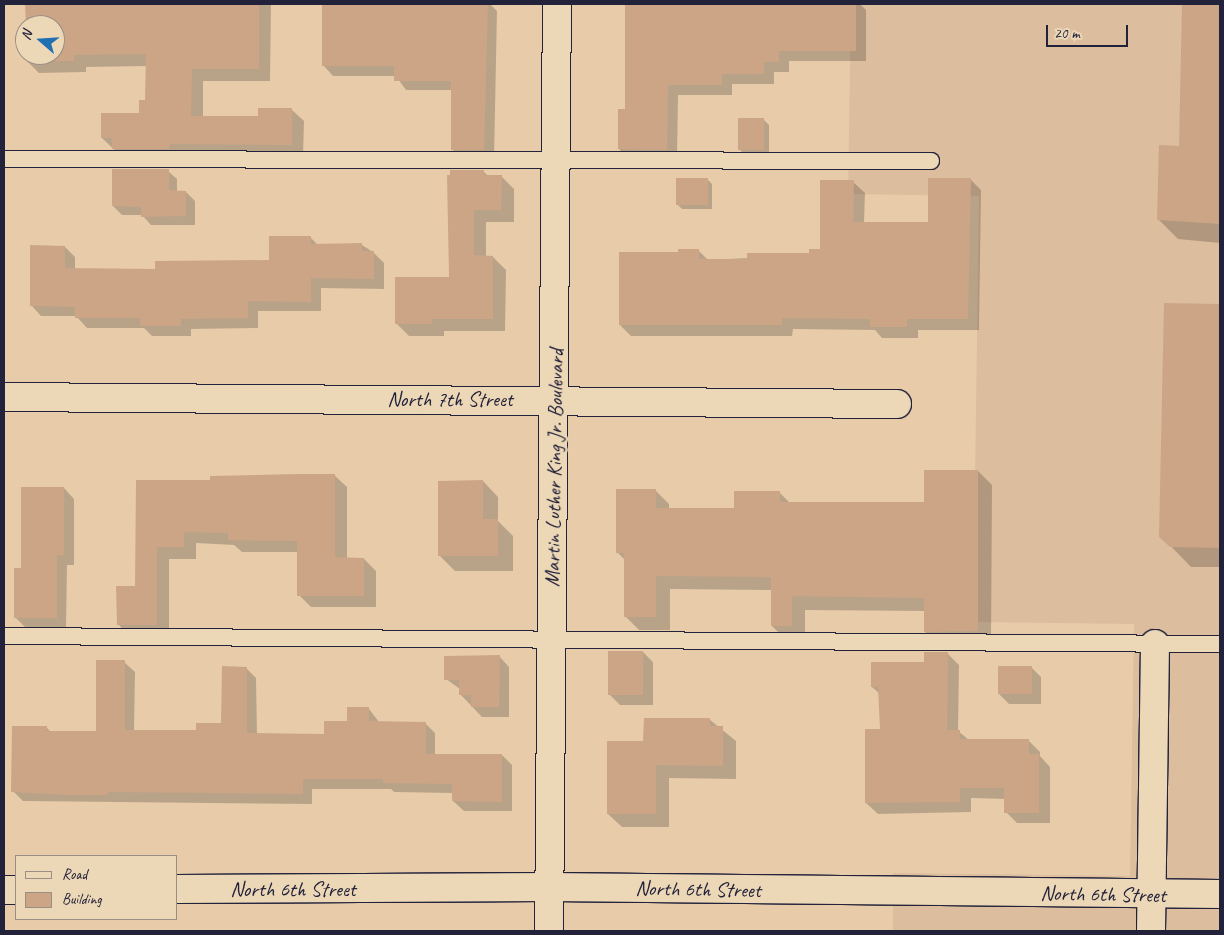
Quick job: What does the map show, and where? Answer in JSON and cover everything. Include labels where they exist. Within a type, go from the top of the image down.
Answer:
[{"type":"street","name":"Martin Luther King Jr. Boulevard","points":[[549,931],[556,399],[557,4]]},
{"type":"street","name":"North 7th Street","points":[[4,397],[556,399],[897,404]]},
{"type":"street","points":[[1151,931],[1155,644]]},
{"type":"street","name":"North 6th Street","points":[[178,889],[550,887],[1220,894]]},
{"type":"lane","points":[[4,158],[558,162],[931,161]]},
{"type":"lane","points":[[4,636],[552,638],[1220,644]]},
{"type":"shaded area","points":[[851,4],[1220,4],[1220,931],[893,931],[893,873],[1130,876],[1134,624],[973,622],[979,196],[848,194]]},
{"type":"building","points":[[25,4],[259,4],[259,69],[192,69],[191,116],[258,116],[258,108],[292,108],[292,145],[170,144],[169,149],[112,149],[112,138],[101,138],[101,113],[139,113],[139,100],[145,100],[146,54],[74,55],[74,61],[65,61],[65,15],[26,15]]},
{"type":"building","points":[[322,4],[488,4],[484,150],[451,150],[451,81],[394,81],[394,66],[322,66]]},
{"type":"building","points":[[856,4],[856,51],[779,51],[779,62],[764,62],[764,74],[722,74],[722,85],[668,85],[667,150],[618,149],[618,109],[625,109],[625,5]]},
{"type":"building","points":[[1182,4],[1220,4],[1220,224],[1157,220],[1159,145],[1179,146]]},
{"type":"building","points":[[738,118],[764,118],[764,150],[738,150]]},
{"type":"building","points":[[112,169],[169,169],[169,190],[186,191],[186,216],[141,217],[141,207],[112,206]]},
{"type":"building","points":[[450,170],[484,170],[484,175],[502,175],[501,210],[474,210],[474,255],[493,256],[493,319],[432,319],[432,324],[395,324],[395,277],[449,277],[447,175],[450,175]]},
{"type":"building","points":[[676,178],[708,178],[708,205],[676,205]]},
{"type":"building","points":[[928,178],[971,178],[968,319],[907,319],[907,327],[870,327],[870,319],[782,318],[782,325],[619,325],[619,252],[678,252],[678,249],[699,249],[699,259],[747,259],[747,253],[809,253],[809,249],[820,249],[820,180],[854,180],[853,222],[928,222]]},
{"type":"building","points":[[269,236],[311,236],[311,244],[362,243],[362,251],[374,251],[374,279],[311,278],[311,302],[248,301],[248,318],[181,319],[181,326],[140,326],[140,318],[75,318],[75,307],[30,306],[30,245],[65,246],[65,268],[155,269],[155,261],[269,260]]},
{"type":"building","points":[[1164,303],[1220,304],[1220,548],[1170,547],[1159,537]]},
{"type":"building","points":[[924,470],[978,470],[978,631],[924,632],[924,598],[792,596],[792,626],[771,626],[771,577],[656,576],[656,617],[624,617],[624,553],[616,553],[616,489],[656,489],[656,508],[734,508],[734,491],[780,491],[780,502],[924,502]]},
{"type":"building","points":[[335,474],[335,557],[364,558],[364,596],[297,596],[297,541],[228,540],[228,533],[184,532],[184,547],[157,547],[157,625],[117,625],[116,586],[135,586],[136,480],[210,480],[210,476]]},
{"type":"building","points":[[483,480],[483,519],[498,519],[498,556],[438,556],[438,481]]},
{"type":"building","points":[[21,487],[64,487],[64,555],[57,555],[57,618],[14,618],[14,568],[21,568]]},
{"type":"building","points":[[608,651],[643,651],[643,695],[608,695]]},
{"type":"building","points":[[924,652],[948,652],[947,730],[960,730],[960,739],[1029,739],[1029,754],[1039,754],[1039,813],[1004,813],[1004,788],[960,788],[960,802],[865,803],[865,729],[880,729],[878,687],[871,687],[871,662],[924,662]]},
{"type":"building","points":[[500,655],[499,707],[471,707],[471,695],[459,695],[459,680],[444,680],[444,656]]},
{"type":"building","points":[[96,660],[125,660],[125,730],[196,730],[196,723],[221,723],[222,666],[247,667],[247,733],[324,734],[324,721],[347,721],[347,707],[369,707],[369,721],[426,722],[426,754],[502,754],[502,802],[452,801],[452,784],[383,783],[383,779],[303,779],[303,794],[108,792],[108,795],[66,795],[11,792],[12,726],[47,726],[47,731],[96,731]]},
{"type":"building","points":[[998,666],[1032,666],[1032,694],[998,694]]},
{"type":"building","points":[[644,718],[710,718],[710,726],[723,726],[723,766],[656,765],[656,814],[607,814],[607,741],[643,741]]}]
